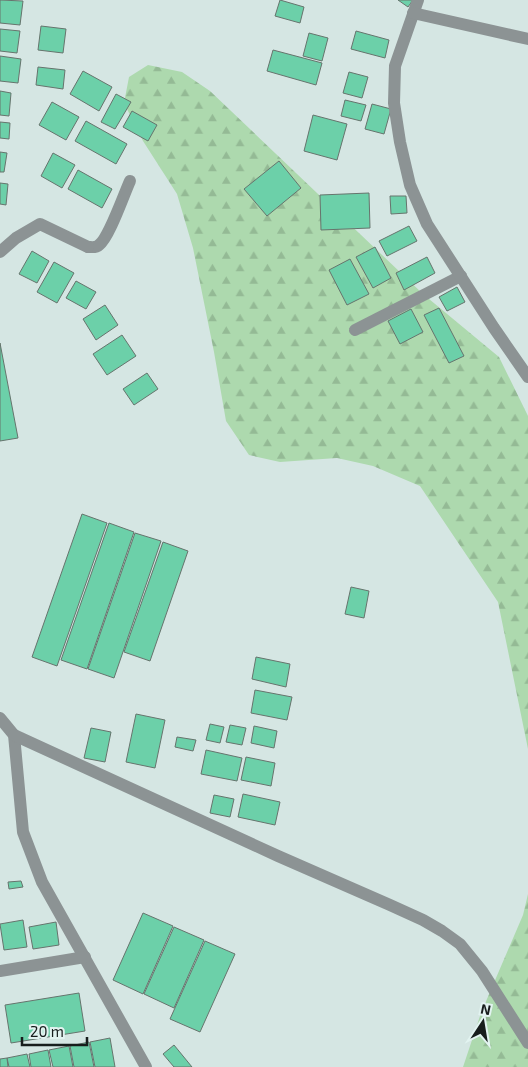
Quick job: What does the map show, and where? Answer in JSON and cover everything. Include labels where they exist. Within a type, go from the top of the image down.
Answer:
[{"type":"street","points":[[418,0],[395,66],[394,103],[400,142],[410,185],[424,216],[461,276],[494,328],[528,376]]},
{"type":"street","points":[[413,14],[528,39]]},
{"type":"street","points":[[0,252],[16,238],[40,224],[88,247],[96,247],[104,240],[130,181]]},
{"type":"street","points":[[355,330],[461,276]]},
{"type":"street","points":[[0,718],[14,735],[436,927],[460,944],[482,971],[528,1044]]},
{"type":"street","points":[[14,735],[22,832],[42,882],[146,1067]]},
{"type":"street","points":[[0,971],[84,958]]},
{"type":"green space","points":[[148,65],[182,72],[210,91],[423,294],[499,357],[528,416],[528,749],[498,602],[420,486],[373,466],[337,458],[280,462],[249,455],[226,421],[193,248],[177,194],[143,141],[124,103],[129,77]]},
{"type":"green space","points":[[528,894],[528,1067],[463,1067],[481,1013],[523,915]]},
{"type":"building","points":[[0,0],[23,1],[20,25],[0,23]]},
{"type":"building","points":[[280,0],[304,7],[300,23],[275,16]]},
{"type":"building","points":[[398,0],[413,0],[408,7]]},
{"type":"building","points":[[41,26],[66,29],[63,53],[38,50]]},
{"type":"building","points":[[0,29],[20,31],[17,53],[0,51]]},
{"type":"building","points":[[356,31],[389,40],[385,58],[351,49]]},
{"type":"building","points":[[309,33],[328,38],[322,61],[303,56]]},
{"type":"building","points":[[273,50],[322,63],[316,85],[267,71]]},
{"type":"building","points":[[0,56],[21,59],[18,83],[0,81]]},
{"type":"building","points":[[38,67],[65,70],[63,89],[36,85]]},
{"type":"building","points":[[83,71],[112,87],[99,111],[70,94]]},
{"type":"building","points":[[349,72],[368,77],[362,98],[343,93]]},
{"type":"building","points":[[0,91],[11,93],[9,116],[0,115]]},
{"type":"building","points":[[116,94],[131,102],[115,129],[101,122]]},
{"type":"building","points":[[345,100],[366,105],[361,121],[341,116]]},
{"type":"building","points":[[52,102],[79,117],[66,140],[39,125]]},
{"type":"building","points":[[372,104],[391,109],[384,134],[365,129]]},
{"type":"building","points":[[132,111],[157,125],[148,141],[123,127]]},
{"type":"building","points":[[313,115],[347,124],[337,160],[304,151]]},
{"type":"building","points":[[86,121],[127,144],[116,164],[75,141]]},
{"type":"building","points":[[0,122],[10,123],[9,139],[0,138]]},
{"type":"building","points":[[0,152],[7,153],[4,172],[0,172]]},
{"type":"building","points":[[53,153],[75,165],[62,188],[41,176]]},
{"type":"building","points":[[279,161],[301,188],[267,216],[244,189]]},
{"type":"building","points":[[78,170],[112,189],[102,208],[68,189]]},
{"type":"building","points":[[0,183],[8,184],[6,205],[0,204]]},
{"type":"building","points":[[369,193],[370,228],[321,230],[320,195]]},
{"type":"building","points":[[390,196],[406,196],[407,213],[391,214]]},
{"type":"building","points":[[409,226],[417,241],[387,256],[379,241]]},
{"type":"building","points":[[375,247],[391,278],[373,288],[356,257]]},
{"type":"building","points":[[32,251],[49,261],[37,283],[19,274]]},
{"type":"building","points":[[427,257],[435,273],[404,290],[396,273]]},
{"type":"building","points":[[350,259],[369,294],[347,305],[329,270]]},
{"type":"building","points":[[54,262],[74,273],[57,303],[37,292]]},
{"type":"building","points":[[76,281],[96,292],[86,309],[66,298]]},
{"type":"building","points":[[457,287],[465,302],[447,311],[439,297]]},
{"type":"building","points":[[105,305],[118,325],[96,340],[83,319]]},
{"type":"building","points":[[439,308],[464,356],[449,363],[424,315]]},
{"type":"building","points":[[411,309],[423,332],[400,344],[388,321]]},
{"type":"building","points":[[122,335],[136,356],[107,375],[93,354]]},
{"type":"building","points":[[0,343],[18,438],[0,441]]},
{"type":"building","points":[[147,373],[158,389],[134,405],[123,389]]},
{"type":"building","points":[[82,514],[107,523],[57,666],[32,657]]},
{"type":"building","points":[[109,523],[134,532],[87,669],[61,660]]},
{"type":"building","points":[[135,533],[161,541],[114,678],[88,669]]},
{"type":"building","points":[[163,542],[188,551],[150,661],[124,652]]},
{"type":"building","points":[[351,587],[369,591],[364,618],[345,614]]},
{"type":"building","points":[[256,657],[290,664],[286,687],[252,679]]},
{"type":"building","points":[[255,690],[292,697],[287,720],[251,713]]},
{"type":"building","points":[[136,714],[165,720],[155,768],[126,762]]},
{"type":"building","points":[[210,724],[224,727],[220,743],[206,740]]},
{"type":"building","points":[[230,725],[246,728],[242,745],[226,742]]},
{"type":"building","points":[[254,726],[277,731],[274,748],[251,743]]},
{"type":"building","points":[[91,728],[111,732],[105,762],[84,758]]},
{"type":"building","points":[[177,737],[196,740],[193,751],[175,747]]},
{"type":"building","points":[[206,750],[242,758],[237,781],[201,774]]},
{"type":"building","points":[[246,757],[275,763],[271,786],[241,780]]},
{"type":"building","points":[[243,794],[280,802],[275,825],[238,817]]},
{"type":"building","points":[[214,795],[234,799],[230,817],[210,813]]},
{"type":"building","points":[[21,881],[23,887],[9,889],[8,882]]},
{"type":"building","points":[[143,913],[173,926],[143,994],[113,980]]},
{"type":"building","points":[[23,920],[27,947],[4,950],[0,924]]},
{"type":"building","points":[[56,922],[59,945],[33,949],[29,927]]},
{"type":"building","points":[[174,927],[204,940],[174,1008],[144,994]]},
{"type":"building","points":[[205,941],[235,954],[200,1032],[170,1019]]},
{"type":"building","points":[[79,993],[85,1031],[11,1043],[5,1005]]},
{"type":"building","points":[[110,1038],[115,1067],[95,1067],[90,1042]]},
{"type":"building","points":[[89,1042],[94,1067],[74,1067],[70,1046]]},
{"type":"building","points":[[174,1045],[192,1067],[174,1067],[163,1054]]},
{"type":"building","points":[[69,1046],[73,1067],[53,1067],[49,1050]]},
{"type":"building","points":[[48,1050],[51,1067],[31,1067],[29,1054]]},
{"type":"building","points":[[27,1054],[30,1067],[9,1067],[7,1058]]},
{"type":"building","points":[[7,1058],[8,1067],[0,1067],[0,1059]]}]
